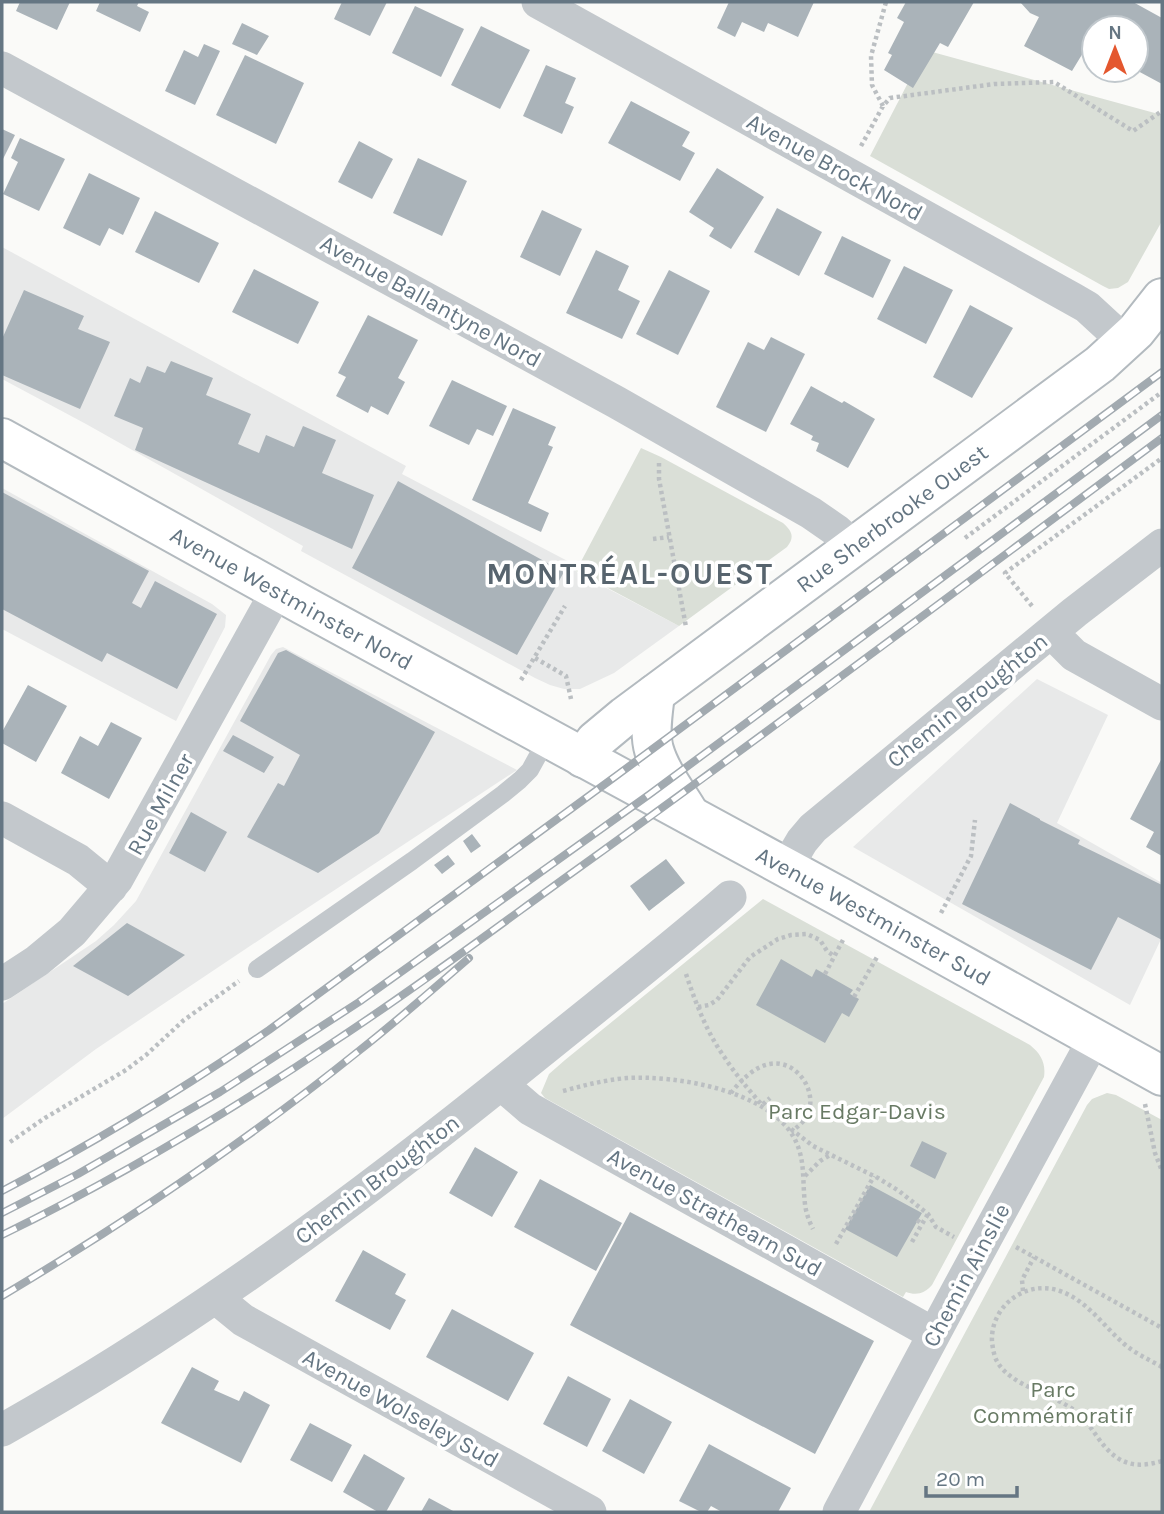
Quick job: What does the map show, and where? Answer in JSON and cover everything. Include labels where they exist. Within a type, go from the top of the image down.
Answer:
[{"type":"main road","name":"Rue Sherbrooke Ouest","points":[[583,758],[601,736],[655,694],[1085,376],[1125,342],[1162,298]]},
{"type":"main road","name":"Avenue Westminster Nord","points":[[2,438],[583,758]]},
{"type":"main road","points":[[655,694],[653,748],[668,780],[691,817]]},
{"type":"main road","name":"Avenue Westminster Sud","points":[[583,758],[1094,1039],[1153,1090]]},
{"type":"street","name":"Avenue Brock Nord","points":[[538,2],[1087,307],[1125,342]]},
{"type":"street","name":"Avenue Ballantyne Nord","points":[[2,68],[616,402],[811,513],[854,546]]},
{"type":"street","name":"Chemin Broughton","points":[[786,868],[813,828],[1042,619],[1162,545]]},
{"type":"street","name":"Rue Milner","points":[[2,984],[60,943],[111,887],[277,591]]},
{"type":"street","points":[[1042,619],[1074,655],[1162,704]]},
{"type":"street","points":[[2,818],[78,860],[111,887]]},
{"type":"street","name":"Chemin Broughton","points":[[2,1430],[114,1365],[216,1298],[365,1191],[730,897]]},
{"type":"street","name":"Chemin Ainslie","points":[[839,1512],[1094,1039]]},
{"type":"street","name":"Avenue Strathearn Sud","points":[[501,1084],[530,1110],[934,1334]]},
{"type":"street","name":"Avenue Wolseley Sud","points":[[216,1298],[243,1320],[590,1512]]},
{"type":"lane","points":[[257,969],[412,861],[512,787],[530,770],[548,739]]},
{"type":"path","points":[[883,106],[872,85],[871,57],[886,2]]},
{"type":"path","points":[[856,155],[883,106],[890,98],[901,96],[994,85],[1054,82],[1133,131],[1162,111]]},
{"type":"path","points":[[965,538],[1162,393]]},
{"type":"path","points":[[661,457],[659,479],[686,628]]},
{"type":"path","points":[[1042,619],[1005,573],[1162,458]]},
{"type":"path","points":[[653,539],[669,537]]},
{"type":"path","points":[[521,680],[565,606]]},
{"type":"path","points":[[535,658],[566,676],[571,699]]},
{"type":"path","points":[[941,914],[971,856],[975,820]]},
{"type":"path","points":[[698,1007],[717,1000],[750,957],[778,939],[801,934],[814,936],[834,956]]},
{"type":"path","points":[[825,974],[844,939]]},
{"type":"path","points":[[854,997],[877,957]]},
{"type":"path","points":[[683,964],[711,1036],[742,1082],[762,1105],[792,1132],[813,1146],[899,1191],[928,1214],[936,1227],[961,1241]]},
{"type":"path","points":[[10,1142],[127,1070],[184,1020],[257,969]]},
{"type":"path","points":[[731,1093],[758,1068],[768,1064],[786,1065],[794,1069],[800,1074],[810,1093],[810,1102],[806,1118],[792,1132]]},
{"type":"path","points":[[557,1093],[593,1082],[656,1076],[731,1093],[762,1105]]},
{"type":"path","points":[[1153,1090],[1155,1153],[1162,1171]]},
{"type":"path","points":[[762,1105],[770,1098]]},
{"type":"path","points":[[792,1132],[798,1146],[804,1176],[804,1201],[815,1236]]},
{"type":"path","points":[[804,1176],[831,1155]]},
{"type":"path","points":[[830,1253],[874,1176]]},
{"type":"path","points":[[912,1242],[928,1214]]},
{"type":"path","points":[[917,1220],[922,1224]]},
{"type":"path","points":[[1009,1244],[1162,1328]]},
{"type":"path","points":[[1023,1292],[1021,1280],[1034,1257]]},
{"type":"path","points":[[1162,1367],[1134,1352],[1075,1299],[1048,1289],[1023,1292],[1012,1298],[1003,1307],[992,1334],[997,1361],[1005,1371],[1082,1416],[1112,1455],[1135,1465],[1162,1461]]},
{"type":"shaded area","points":[[2,247],[406,466],[402,474],[579,567],[576,571],[578,573],[679,626],[614,673],[580,689],[564,689],[535,678],[301,551],[303,546],[2,379]]},
{"type":"shaded area","points":[[2,488],[212,604],[226,615],[225,627],[176,721],[2,629]]},
{"type":"shaded area","points":[[283,647],[517,770],[96,1049],[2,1119],[2,1004],[96,941],[136,901],[271,655],[276,649]]},
{"type":"shaded area","points":[[1037,679],[1108,715],[1057,823],[1162,883],[1162,937],[1130,1005],[853,847]]},
{"type":"green space","points":[[925,50],[1162,115],[1162,221],[1128,282],[1118,288],[1109,289],[870,156]]},
{"type":"green space","points":[[641,448],[783,523],[791,534],[787,547],[679,626],[576,571]]},
{"type":"green space","name":"Parc Edgar-Davis","points":[[763,899],[1030,1045],[1042,1059],[1044,1077],[932,1285],[924,1292],[906,1292],[903,1297],[545,1098],[541,1093],[549,1074],[565,1060]]},
{"type":"green space","name":"Parc Commémoratif","points":[[1107,1093],[1116,1095],[1162,1120],[1162,1512],[869,1512],[1087,1105],[1092,1099]]},
{"type":"building","points":[[20,2],[70,2],[57,30],[16,11]]},
{"type":"building","points":[[100,2],[139,2],[137,6],[149,12],[140,32],[96,11]]},
{"type":"building","points":[[342,2],[387,2],[370,36],[334,19]]},
{"type":"building","points":[[729,2],[814,2],[798,37],[768,23],[764,32],[742,22],[735,37],[717,28]]},
{"type":"building","points":[[906,2],[974,2],[948,47],[940,43],[913,88],[884,70],[892,55],[888,53],[904,22],[897,18]]},
{"type":"building","points":[[1020,2],[1133,2],[1162,18],[1162,84],[1150,78],[1150,14],[1080,14],[1080,58],[1072,71],[1024,46],[1039,17],[1030,13]]},
{"type":"building","points":[[415,6],[464,29],[441,77],[392,53]]},
{"type":"building","points":[[242,23],[269,36],[257,55],[232,44]]},
{"type":"building","points":[[481,26],[530,50],[500,109],[451,85]]},
{"type":"building","points":[[204,44],[220,51],[195,105],[165,91],[184,50],[198,57]]},
{"type":"building","points":[[245,55],[304,83],[276,144],[216,115]]},
{"type":"building","points":[[546,65],[576,78],[565,103],[574,107],[562,134],[523,116]]},
{"type":"building","points":[[631,101],[690,132],[682,146],[695,153],[680,181],[608,143]]},
{"type":"building","points":[[2,129],[15,135],[2,161]]},
{"type":"building","points":[[20,138],[65,159],[39,211],[3,194],[18,162],[11,158]]},
{"type":"building","points":[[359,141],[393,159],[372,199],[338,182]]},
{"type":"building","points":[[418,158],[467,181],[442,236],[393,213]]},
{"type":"building","points":[[717,168],[764,197],[731,249],[709,236],[714,228],[689,212]]},
{"type":"building","points":[[89,173],[140,198],[123,235],[109,228],[100,246],[63,228]]},
{"type":"building","points":[[777,208],[822,232],[799,276],[754,252]]},
{"type":"building","points":[[542,210],[582,229],[560,276],[520,257]]},
{"type":"building","points":[[155,211],[219,243],[199,283],[135,252]]},
{"type":"building","points":[[842,236],[891,260],[873,298],[824,274]]},
{"type":"building","points":[[596,250],[629,266],[618,290],[640,301],[622,339],[566,313]]},
{"type":"building","points":[[904,266],[953,290],[926,344],[877,319]]},
{"type":"building","points":[[254,269],[319,302],[298,344],[232,312]]},
{"type":"building","points":[[669,270],[710,291],[678,355],[636,334]]},
{"type":"building","points":[[24,290],[84,316],[78,329],[110,342],[80,409],[2,375],[2,339]]},
{"type":"building","points":[[970,305],[1013,328],[972,398],[933,377]]},
{"type":"building","points":[[368,315],[418,340],[398,378],[405,382],[388,415],[371,406],[368,413],[336,396],[346,377],[338,373]]},
{"type":"building","points":[[771,337],[805,354],[766,432],[716,407],[748,342],[764,350]]},
{"type":"building","points":[[171,361],[213,378],[206,395],[251,414],[238,444],[259,453],[266,435],[294,447],[303,426],[336,440],[322,473],[374,495],[352,549],[135,450],[143,428],[114,416],[130,378],[140,383],[147,366],[165,373]]},
{"type":"building","points":[[452,380],[507,406],[493,436],[477,429],[469,445],[429,426]]},
{"type":"building","points":[[811,386],[875,419],[848,468],[816,451],[819,443],[811,440],[813,436],[790,424]]},
{"type":"building","points":[[513,408],[556,427],[548,445],[553,447],[528,503],[549,513],[541,532],[472,500]]},
{"type":"building","points":[[398,481],[564,572],[517,655],[352,568]]},
{"type":"building","points":[[2,492],[149,571],[132,603],[141,608],[155,581],[217,614],[177,689],[107,653],[102,662],[2,609]]},
{"type":"building","points":[[286,650],[435,732],[379,833],[318,873],[247,837],[278,783],[284,786],[300,755],[240,721],[278,653]]},
{"type":"building","points":[[28,685],[67,706],[36,762],[2,743],[2,732]]},
{"type":"building","points":[[111,722],[142,738],[109,799],[61,773],[80,736],[98,746]]},
{"type":"building","points":[[233,735],[274,757],[264,773],[223,751]]},
{"type":"building","points":[[1162,758],[1162,856],[1146,847],[1154,832],[1130,819]]},
{"type":"building","points":[[1010,803],[1080,840],[1078,844],[1162,885],[1162,940],[1118,917],[1091,970],[962,904]]},
{"type":"building","points":[[191,812],[227,832],[205,872],[169,853]]},
{"type":"building","points":[[472,834],[481,846],[471,853],[463,841]]},
{"type":"building","points":[[448,855],[455,864],[442,874],[434,865]]},
{"type":"building","points":[[666,859],[685,883],[649,911],[630,886]]},
{"type":"building","points":[[127,923],[185,955],[128,996],[73,966]]},
{"type":"building","points":[[781,959],[812,977],[816,969],[853,990],[850,994],[859,999],[849,1017],[842,1013],[825,1043],[756,1005]]},
{"type":"building","points":[[922,1141],[947,1153],[935,1179],[910,1166]]},
{"type":"building","points":[[475,1147],[518,1172],[492,1217],[449,1193]]},
{"type":"building","points":[[540,1179],[622,1223],[596,1271],[514,1227]]},
{"type":"building","points":[[870,1185],[922,1213],[897,1257],[845,1229]]},
{"type":"building","points":[[630,1212],[874,1341],[815,1454],[570,1325]]},
{"type":"building","points":[[363,1250],[406,1274],[395,1294],[406,1300],[390,1330],[335,1301]]},
{"type":"building","points":[[452,1309],[534,1353],[508,1401],[426,1357]]},
{"type":"building","points":[[192,1367],[219,1381],[214,1390],[239,1401],[244,1391],[270,1405],[241,1463],[161,1423]]},
{"type":"building","points":[[568,1376],[611,1399],[587,1447],[543,1424]]},
{"type":"building","points":[[630,1399],[672,1422],[644,1474],[602,1451]]},
{"type":"building","points":[[310,1423],[352,1445],[332,1482],[290,1460]]},
{"type":"building","points":[[709,1444],[791,1488],[778,1512],[722,1512],[711,1506],[707,1512],[701,1512],[679,1501]]},
{"type":"building","points":[[364,1454],[405,1478],[386,1512],[378,1512],[343,1492]]},
{"type":"building","points":[[429,1498],[455,1512],[421,1512]]},
{"type":"railway","points":[[2,1191],[138,1115],[269,1030],[1162,372]]},
{"type":"railway","points":[[2,1213],[78,1174],[220,1092],[359,1002],[650,794],[1162,415]]},
{"type":"railway","points":[[2,1235],[173,1143],[257,1092],[367,1019],[718,767],[1162,438]]},
{"type":"railway","points":[[2,1296],[140,1210],[230,1148],[360,1050],[469,958]]},
{"type":"district","name":"MONTRÉAL-OUEST","points":[[630,574]]}]
